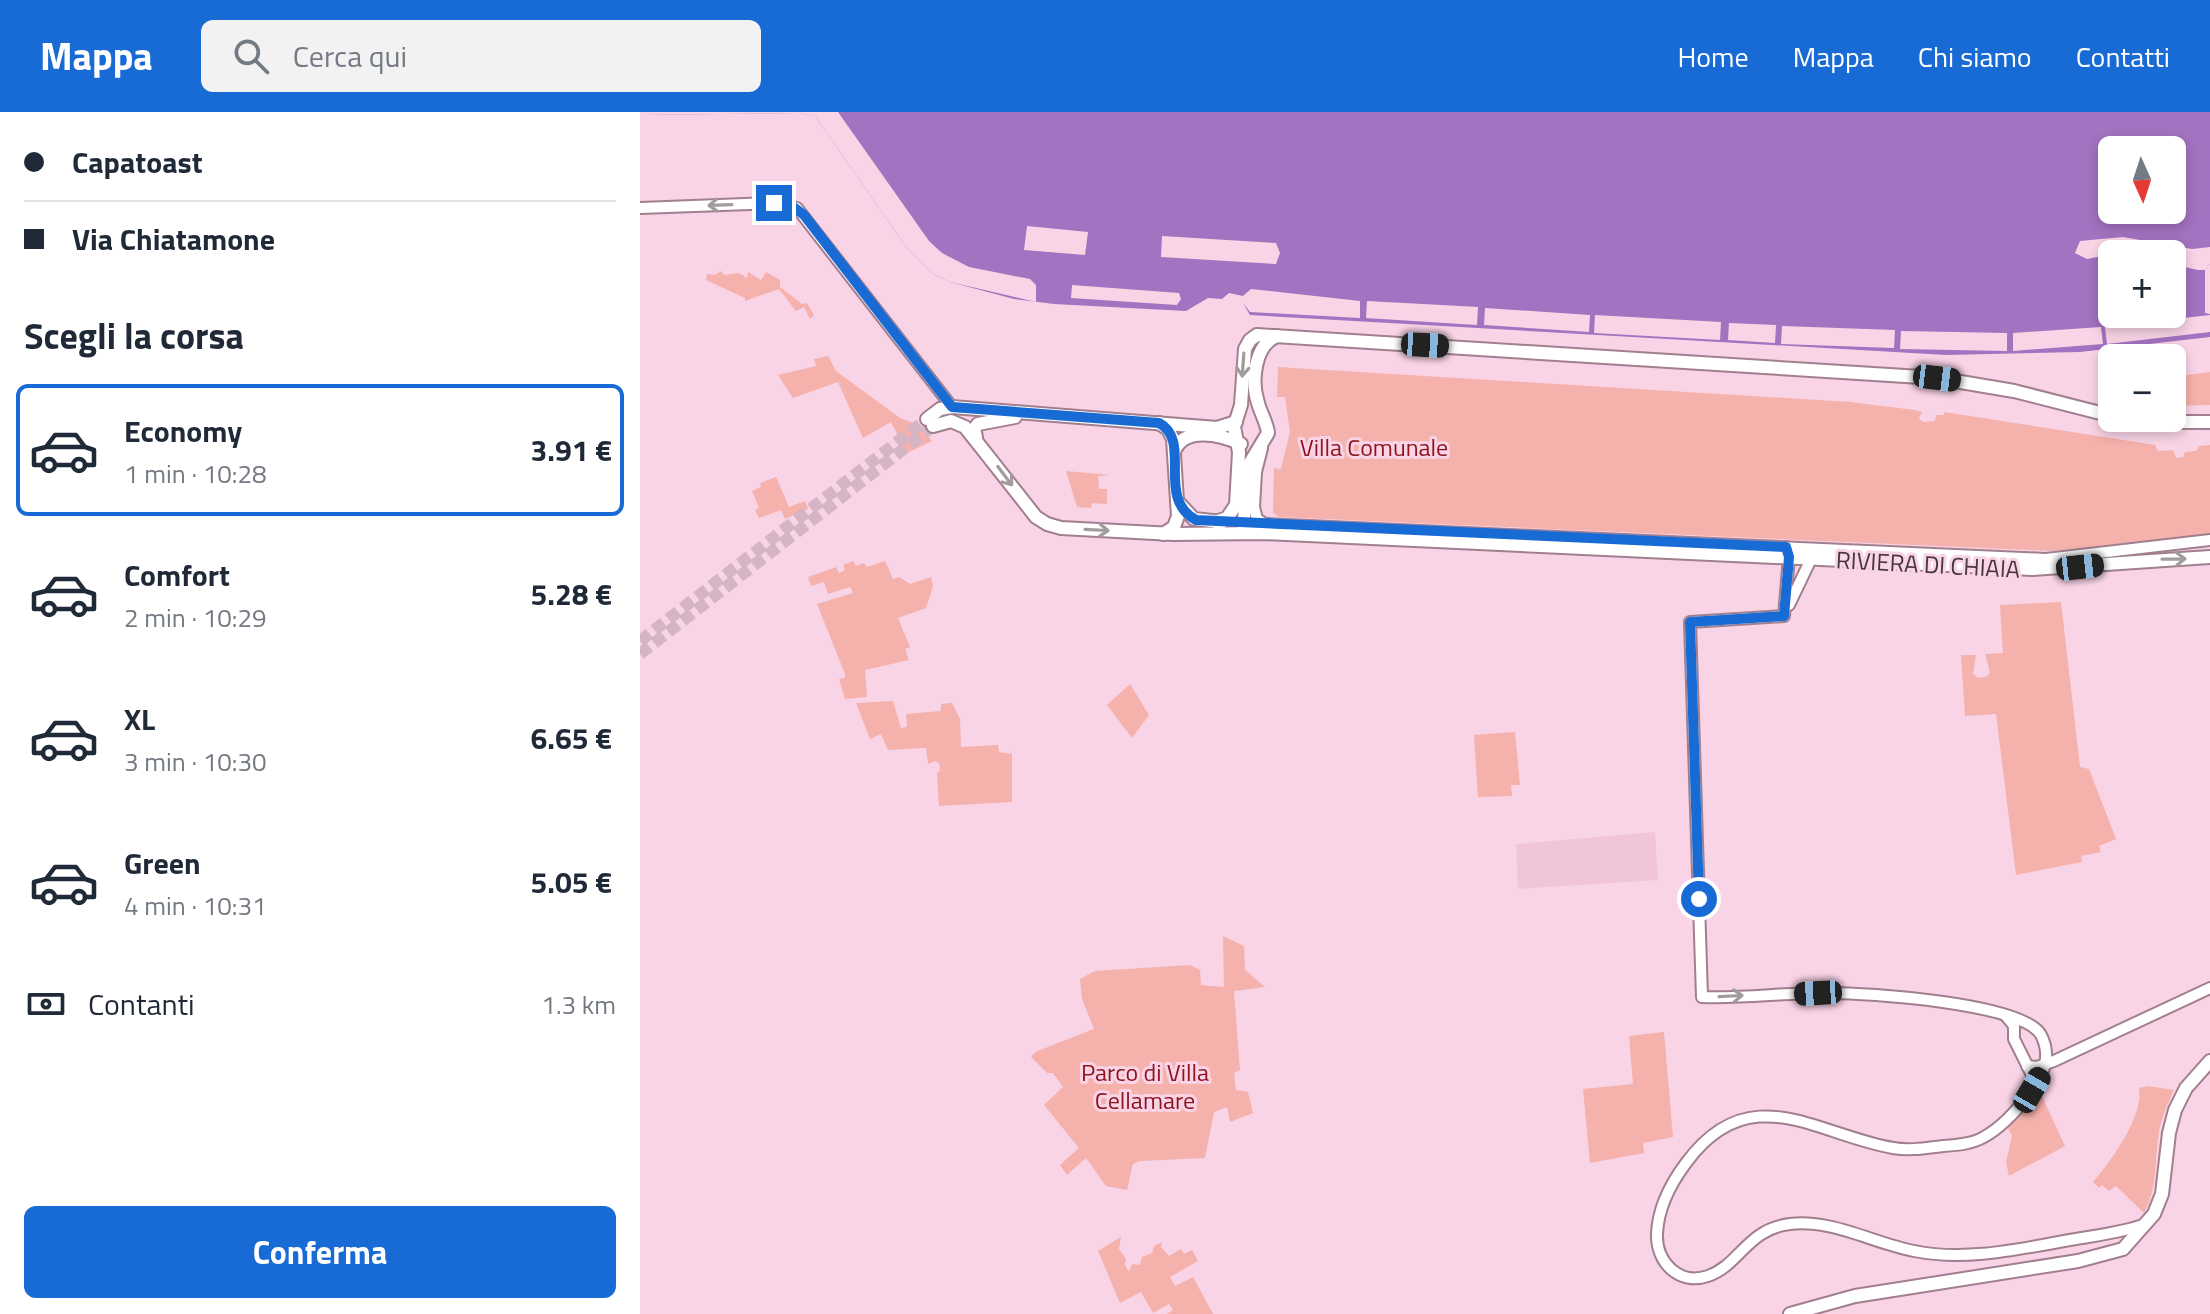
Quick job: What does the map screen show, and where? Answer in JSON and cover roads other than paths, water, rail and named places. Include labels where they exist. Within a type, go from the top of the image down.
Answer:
[{"type":"main road","points":[[1243,528],[1237,510],[1239,442],[1234,433],[1247,344],[1255,335],[1782,367],[1974,383],[2098,413]]},
{"type":"main road","points":[[1243,528],[1248,466],[1252,454],[1264,442],[1268,431],[1256,398],[1256,366],[1263,345],[1277,336]]},
{"type":"main road","points":[[1243,528],[1162,534],[1061,528],[1047,524],[1034,515],[976,437],[956,422],[930,422],[940,409],[952,407],[1222,428],[1253,414],[1264,420]]},
{"type":"main road","points":[[976,437],[974,428],[980,423],[1034,413]]},
{"type":"main road","points":[[2186,422],[2210,422]]},
{"type":"main road","points":[[1159,423],[1171,433],[1177,498],[1177,523],[1162,534]]},
{"type":"main road","points":[[1174,452],[1178,442],[1187,436],[1213,436],[1251,448],[1264,442]]},
{"type":"main road","points":[[1177,498],[1191,518],[1243,528]]},
{"type":"main road","points":[[1216,522],[1231,514],[1237,500]]},
{"type":"main road","name":"RIVIERA DI CHIAIA","points":[[1243,528],[1788,552],[1811,559],[2052,569],[2210,557]]},
{"type":"main road","points":[[1790,1314],[1855,1296],[2116,1252],[2130,1244],[2151,1221],[2162,1194],[2169,1133],[2175,1110],[2186,1088],[2210,1061]]},
{"type":"street","points":[[640,208],[774,203],[797,208],[952,407]]},
{"type":"street","points":[[1264,442],[1256,472],[1254,507],[1257,519],[1265,524]]},
{"type":"street","name":"RIVIERA DI CHIAIA","points":[[1243,528],[1265,524],[1788,552],[1843,550],[2046,559],[2210,540]]},
{"type":"street","points":[[1787,611],[1788,552]]},
{"type":"street","points":[[1811,559],[1787,611],[1780,617],[1690,622],[1702,997],[1818,993],[1892,997],[2002,1012],[2038,1029],[2046,1046],[2046,1063],[2032,1090],[1988,1135],[1975,1142],[1896,1148],[1816,1123],[1783,1117],[1756,1118],[1731,1125],[1699,1148],[1669,1190],[1657,1233],[1666,1264],[1682,1276],[1707,1276],[1764,1231],[1797,1223],[1823,1225],[1912,1251],[1956,1255],[2011,1250],[2112,1232],[2151,1221]]},
{"type":"street","points":[[2027,1066],[2037,1067],[2210,988]]},
{"type":"street","points":[[2002,1012],[2011,1020],[2032,1075],[2032,1090]]},
{"type":"street","points":[[2015,1035],[2022,1028],[2032,1026]]},
{"type":"street","points":[[2112,1232],[2125,1239],[2124,1245],[2116,1252]]},
{"type":"tunnel","points":[[640,641],[927,419]]},
{"type":"tunnel","points":[[640,654],[933,426]]},
{"type":"park label","name":"Villa Comunale","points":[[1374,447]]},
{"type":"park label","name":"Parco di Villa Cellamare","points":[[1145,1086]]}]
